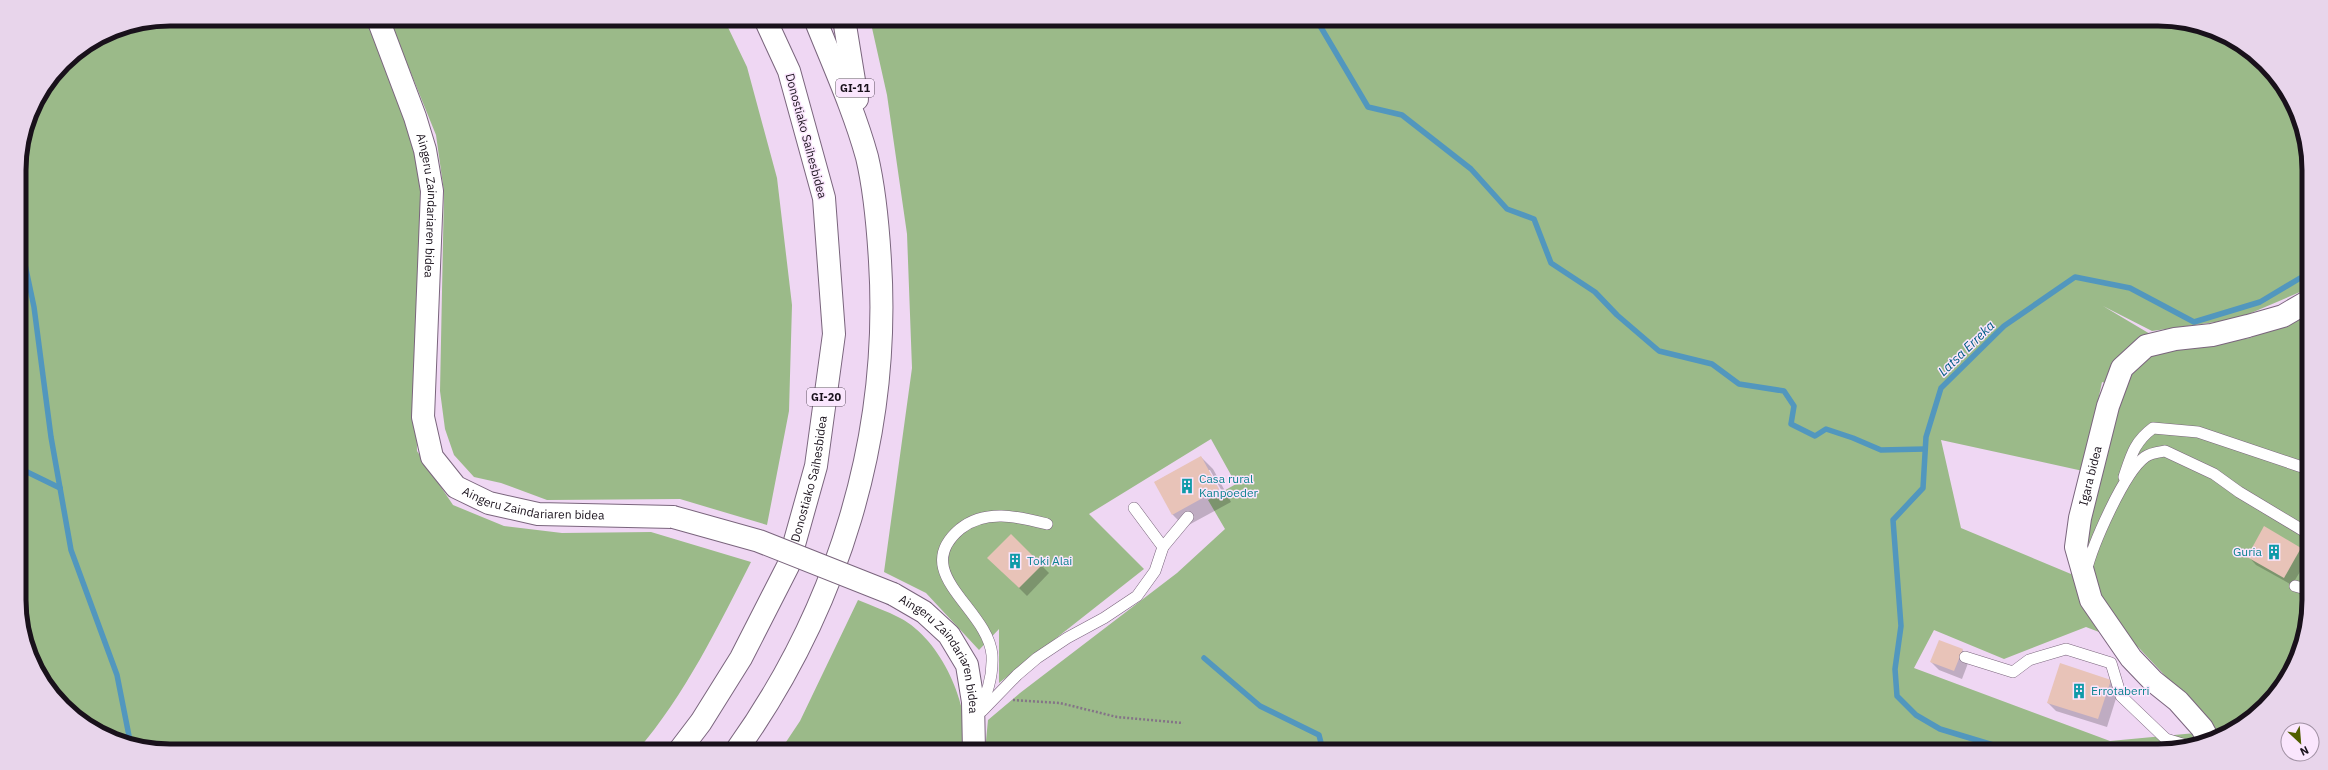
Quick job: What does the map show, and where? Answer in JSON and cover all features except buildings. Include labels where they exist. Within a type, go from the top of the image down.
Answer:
[{"type":"main road","name":"Aingeru Zaindariaren bidea","points":[[381,26],[415,117],[425,150],[432,191],[423,417],[432,457],[456,486],[490,503],[538,514],[672,517],[759,541],[893,594],[924,612],[949,635],[967,665],[974,718],[974,744]]},
{"type":"main road","name":"Donostiako Saihesbidea","points":[[684,744],[701,722],[741,658],[788,566],[816,466],[834,334],[824,198],[789,71],[768,26]]},
{"type":"main road","points":[[740,744],[793,660],[816,613],[846,538],[868,453],[880,368],[882,311],[879,241],[867,157],[842,85],[818,26]]},
{"type":"main road","name":"GI-11","points":[[845,26],[867,157]]},
{"type":"main road","name":"Igara bidea","points":[[2206,736],[2202,728],[2178,702],[2153,681],[2131,658],[2091,600],[2084,580],[2076,547],[2080,518],[2108,406],[2122,368],[2146,346],[2175,339],[2212,335],[2248,326],[2283,316],[2302,305]]},
{"type":"lane","points":[[2121,489],[2140,438],[2153,428],[2198,432],[2302,467]]},
{"type":"lane","points":[[2084,580],[2088,565],[2113,502],[2121,489],[2145,456],[2165,451],[2214,474],[2239,492],[2302,530]]},
{"type":"lane","points":[[1134,508],[1163,546]]},
{"type":"lane","points":[[974,718],[988,687],[992,654],[979,620],[955,593],[948,580],[941,556],[949,538],[963,527],[984,517],[1015,516],[1048,524]]},
{"type":"lane","points":[[974,718],[997,698],[1016,675],[1037,658],[1066,638],[1104,618],[1137,596],[1155,571],[1163,546],[1188,517]]},
{"type":"lane","points":[[2295,586],[2302,588]]},
{"type":"lane","points":[[1965,657],[2013,672],[2029,660],[2066,648],[2110,663],[2121,696],[2166,739],[2178,743]]},
{"type":"path","points":[[1010,700],[1060,703],[1117,717],[1183,723]]},
{"type":"green space","points":[[371,26],[415,139],[421,200],[415,335],[417,451],[453,505],[504,526],[562,533],[651,532],[751,562],[700,660],[642,744],[160,744],[132,739],[106,729],[90,720],[68,702],[50,680],[41,664],[31,638],[26,610],[26,160],[31,132],[41,106],[50,90],[68,68],[90,50],[106,41],[132,31],[151,27]]},
{"type":"green space","points":[[392,26],[727,26],[747,67],[777,178],[792,305],[789,411],[767,525],[680,499],[547,500],[501,483],[474,477],[454,455],[445,429],[440,391],[444,192],[436,135]]},
{"type":"green space","points":[[872,26],[2168,26],[2196,31],[2230,45],[2260,68],[2278,90],[2291,115],[2297,132],[2302,160],[2302,291],[2237,319],[2152,331],[2103,306],[2177,350],[2250,338],[2302,315],[2302,610],[2297,638],[2287,664],[2278,680],[2260,702],[2246,714],[2230,725],[2213,733],[2196,739],[2168,744],[986,744],[988,720],[1020,693],[1177,573],[1225,529],[1208,500],[1236,484],[1211,439],[1089,514],[1144,569],[999,683],[999,629],[979,650],[926,593],[884,572],[912,368],[907,234],[887,95]],"holes":[[[2102,382],[2124,389],[2071,574],[1961,528],[1941,440],[2083,471]],[[2086,627],[2138,647],[2217,731],[2110,741],[1914,668],[1934,630],[2004,659]]]},
{"type":"green space","points":[[858,600],[895,615],[915,628],[928,641],[940,657],[958,695],[966,733],[965,744],[785,744],[800,721]]},
{"type":"waterway","points":[[1320,26],[1368,107],[1402,115],[1471,169],[1507,209],[1534,219],[1551,263],[1595,292],[1617,315],[1659,351],[1712,364],[1739,384],[1784,391],[1794,406],[1791,424],[1815,436],[1826,429],[1853,438],[1881,450],[1925,449]]},
{"type":"waterway","points":[[26,269],[34,307],[51,437],[71,550],[117,675],[129,738]]},
{"type":"waterway","name":"Latsa Erreka","points":[[1990,744],[1940,729],[1916,715],[1897,696],[1895,669],[1901,626],[1893,520],[1923,488],[1926,437],[1941,388],[2004,326],[2075,277],[2130,288],[2194,322],[2260,302],[2302,277]]},
{"type":"waterway","points":[[26,471],[60,488]]},
{"type":"waterway","points":[[1204,658],[1260,706],[1319,735],[1321,744]]},
{"type":"place","name":"Casa rural Kanpoeder","points":[[1187,486]]},
{"type":"place","name":"Guria","points":[[2274,552]]},
{"type":"place","name":"Toki Alai","points":[[1015,561]]},
{"type":"place","name":"Errotaberri","points":[[2079,691]]}]
